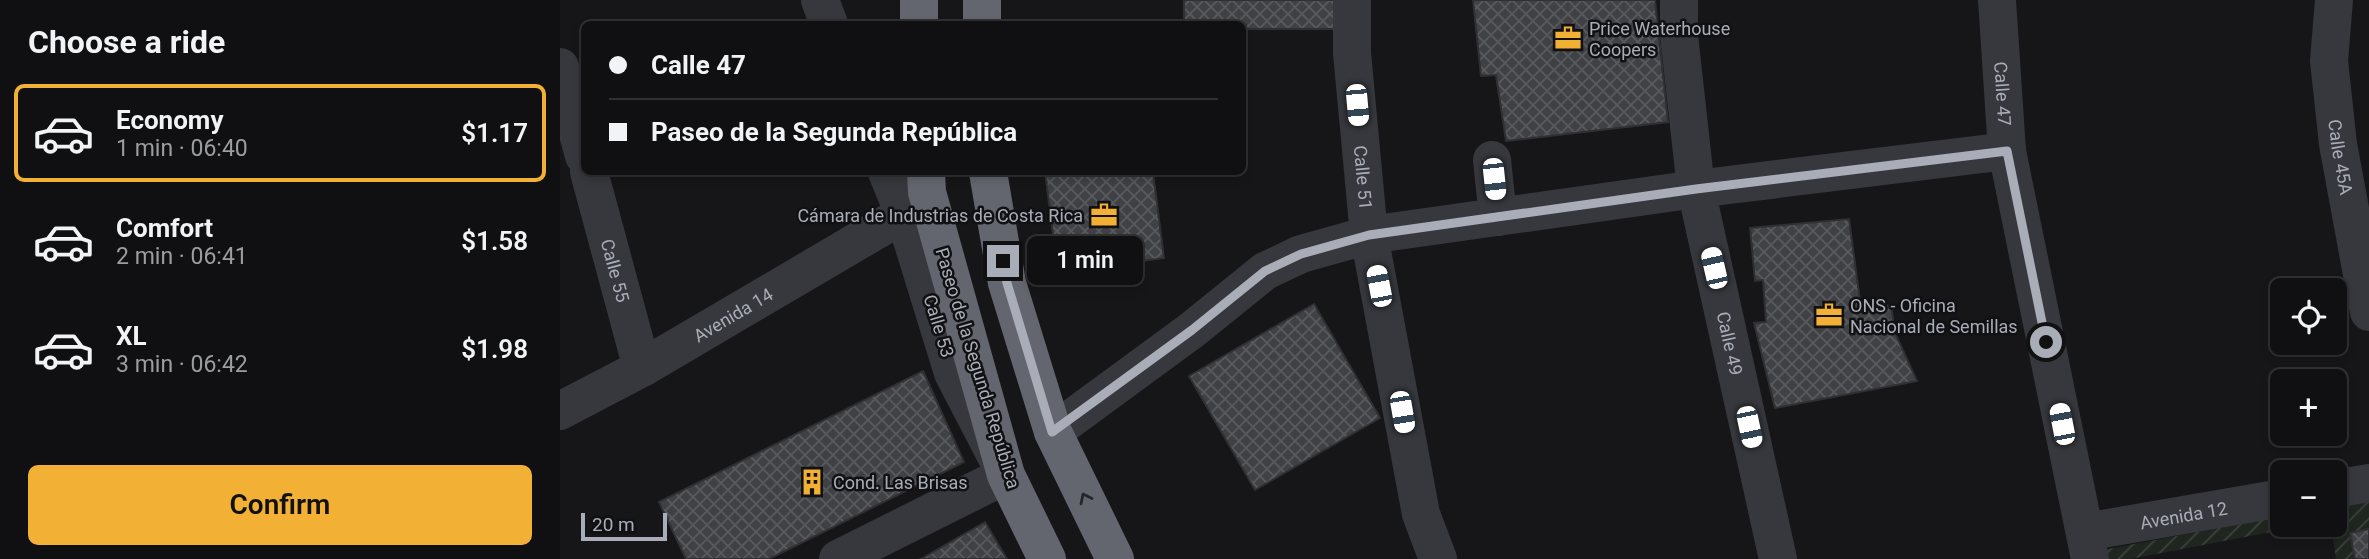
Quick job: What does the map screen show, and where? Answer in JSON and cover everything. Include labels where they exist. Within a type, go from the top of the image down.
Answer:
[{"type":"highway","points":[[919,0],[919,21]]},
{"type":"highway","points":[[982,0],[982,21]]},
{"type":"highway","name":"Paseo de la Segunda República","points":[[926,175],[927,192],[1006,475],[1047,559]]},
{"type":"highway","points":[[989,175],[1007,283],[1052,432],[1115,559]]},
{"type":"street","points":[[820,0],[828,21]]},
{"type":"street","name":"Calle 51","points":[[1352,0],[1352,52],[1369,235],[1421,514],[1438,559]]},
{"type":"street","name":"Calle 49","points":[[1679,0],[1679,35],[1696,189],[1778,559]]},
{"type":"street","name":"Calle 47","points":[[1997,0],[2007,151],[2087,546]]},
{"type":"street","name":"Calle 45A","points":[[2334,0],[2329,61],[2338,144],[2369,312]]},
{"type":"street","points":[[560,67],[581,145]]},
{"type":"street","points":[[1052,432],[1192,330],[1265,271],[1301,254],[1369,235],[1696,189],[2007,151]]},
{"type":"street","points":[[1492,160],[1498,217]]},
{"type":"street","name":"Calle 55","points":[[590,175],[642,368]]},
{"type":"street","name":"Calle 53","points":[[888,175],[904,214],[953,373],[1006,475]]},
{"type":"street","name":"Avenida 14","points":[[560,411],[642,368],[904,214]]},
{"type":"street","points":[[838,559],[1006,475]]},
{"type":"street","points":[[2347,487],[2369,483]]},
{"type":"street","name":"Avenida 12","points":[[2087,546],[2270,501]]},
{"type":"shaded area","points":[[2369,499],[2369,559],[2336,559],[2333,537],[2347,537],[2347,504]]},
{"type":"shaded area","points":[[2270,518],[2270,532],[2130,559],[2099,559],[2097,551]]},
{"type":"building","points":[[1184,0],[1338,0],[1337,29],[1246,29],[1246,21],[1184,21]]},
{"type":"building","name":"Price Waterhouse Coopers","points":[[1473,0],[1655,0],[1668,122],[1506,141],[1496,75],[1481,76]]},
{"type":"building","name":"Cámara de Industrias de Costa Rica","points":[[1045,175],[1153,175],[1164,258],[1058,273]]},
{"type":"building","name":"ONS - Oficina Nacional de Semillas","points":[[1849,219],[1861,308],[1891,305],[1895,333],[1917,381],[1775,408],[1754,323],[1766,322],[1763,280],[1755,281],[1750,228]]},
{"type":"building","points":[[1314,304],[1380,418],[1255,490],[1189,376]]},
{"type":"building","name":"Cond. Las Brisas","points":[[923,371],[964,462],[769,559],[686,559],[659,502]]},
{"type":"building","points":[[985,522],[1007,559],[921,559]]},
{"type":"building","points":[[2369,529],[2369,559],[2355,559],[2350,533]]},
{"type":"place","name":"Price Waterhouse Coopers","points":[[1568,38]]},
{"type":"place","name":"Cámara de Industrias de Costa Rica","points":[[1104,215]]},
{"type":"place","name":"ONS - Oficina Nacional de Semillas","points":[[1829,315]]},
{"type":"place","name":"Cond. Las Brisas","points":[[812,482]]},
{"type":"route","points":[[1003,261],[1007,283],[1052,432],[1192,330],[1265,271],[1301,254],[1369,235],[1696,189],[2007,151],[2046,342]]}]
